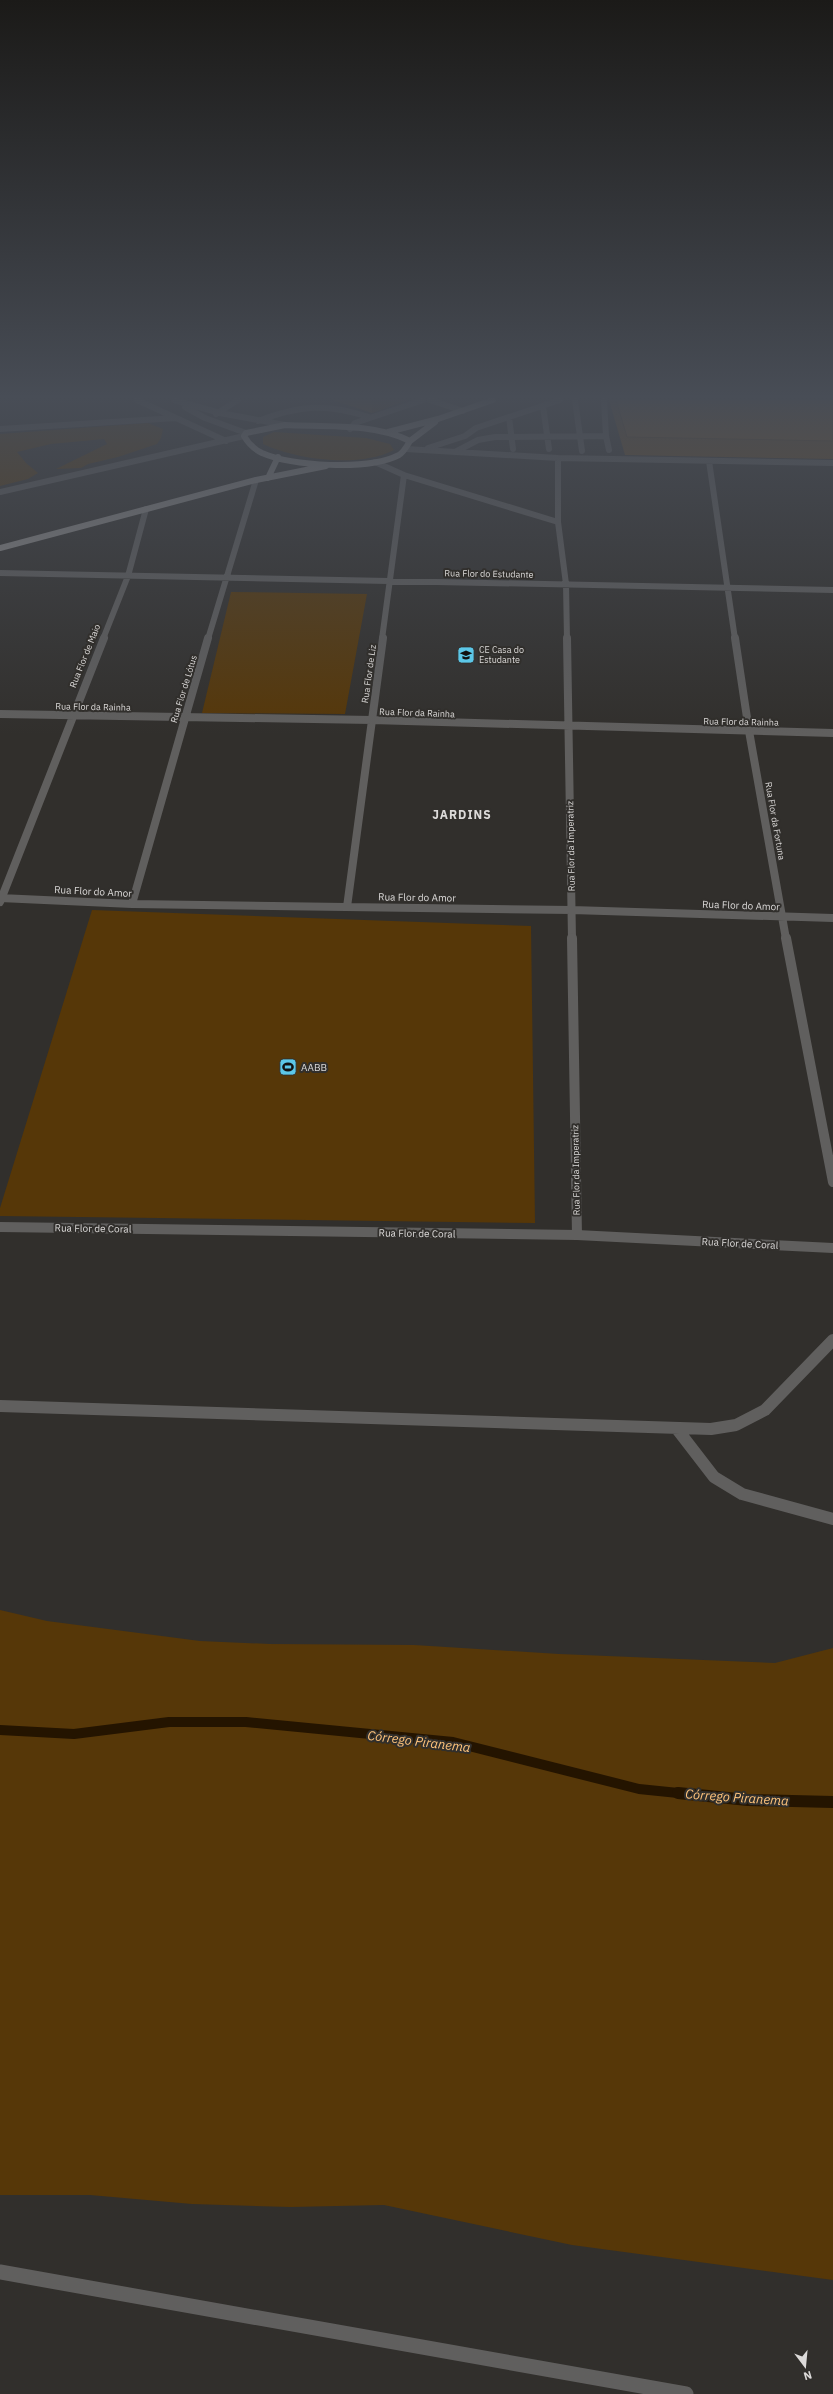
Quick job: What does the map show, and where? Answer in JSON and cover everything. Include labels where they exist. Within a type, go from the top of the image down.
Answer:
[{"type":"main road","points":[[0,548],[136,512]]},
{"type":"street","name":"Rua Flor de Maio","points":[[1,899],[71,715],[128,576],[145,512]]},
{"type":"street","name":"Rua Flor de Lótus","points":[[132,904],[184,718],[246,512]]},
{"type":"street","name":"Rua Flor de Liz","points":[[347,907],[392,581],[400,512]]},
{"type":"street","points":[[524,512],[558,522]]},
{"type":"street","name":"Rua Flor da Imperatriz","points":[[558,512],[566,584],[577,1235]]},
{"type":"street","name":"Rua Flor da Fortuna","points":[[717,512],[749,731],[782,917],[833,1182]]},
{"type":"street","name":"Rua Flor do Estudante","points":[[0,573],[833,590]]},
{"type":"street","name":"Rua Flor da Rainha","points":[[0,714],[372,720],[569,727],[833,733]]},
{"type":"street","name":"Rua Flor do Amor","points":[[1,899],[132,904],[572,910],[833,918]]},
{"type":"street","name":"Rua Flor de Coral","points":[[0,1227],[577,1235],[833,1248]]},
{"type":"street","points":[[0,1406],[711,1429],[736,1425],[765,1410],[833,1340]]},
{"type":"street","points":[[677,1429],[714,1477],[742,1494],[833,1519]]},
{"type":"street","points":[[0,2272],[686,2394]]},
{"type":"shaded area","points":[[231,592],[367,594],[345,714],[202,713]]},
{"type":"shaded area","name":"AABB","points":[[92,910],[531,926],[535,1223],[0,1216],[0,1208]]},
{"type":"shaded area","points":[[0,1610],[47,1621],[200,1641],[270,1644],[414,1645],[559,1654],[775,1663],[833,1648],[833,2280],[572,2245],[384,2205],[291,2207],[192,2204],[90,2195],[0,2195]]},
{"type":"waterway","name":"Córrego Piranema","points":[[0,1730],[74,1734],[169,1722],[246,1722],[453,1742],[639,1789],[688,1794]]},
{"type":"waterway","name":"Córrego Piranema","points":[[678,1793],[688,1794]]},
{"type":"waterway","name":"Córrego Piranema","points":[[688,1794],[748,1800],[833,1802]]},
{"type":"place","name":"CE Casa do Estudante","points":[[466,655]]},
{"type":"place","name":"AABB","points":[[288,1067]]},
{"type":"district","name":"JARDINS","points":[[462,815]]}]
